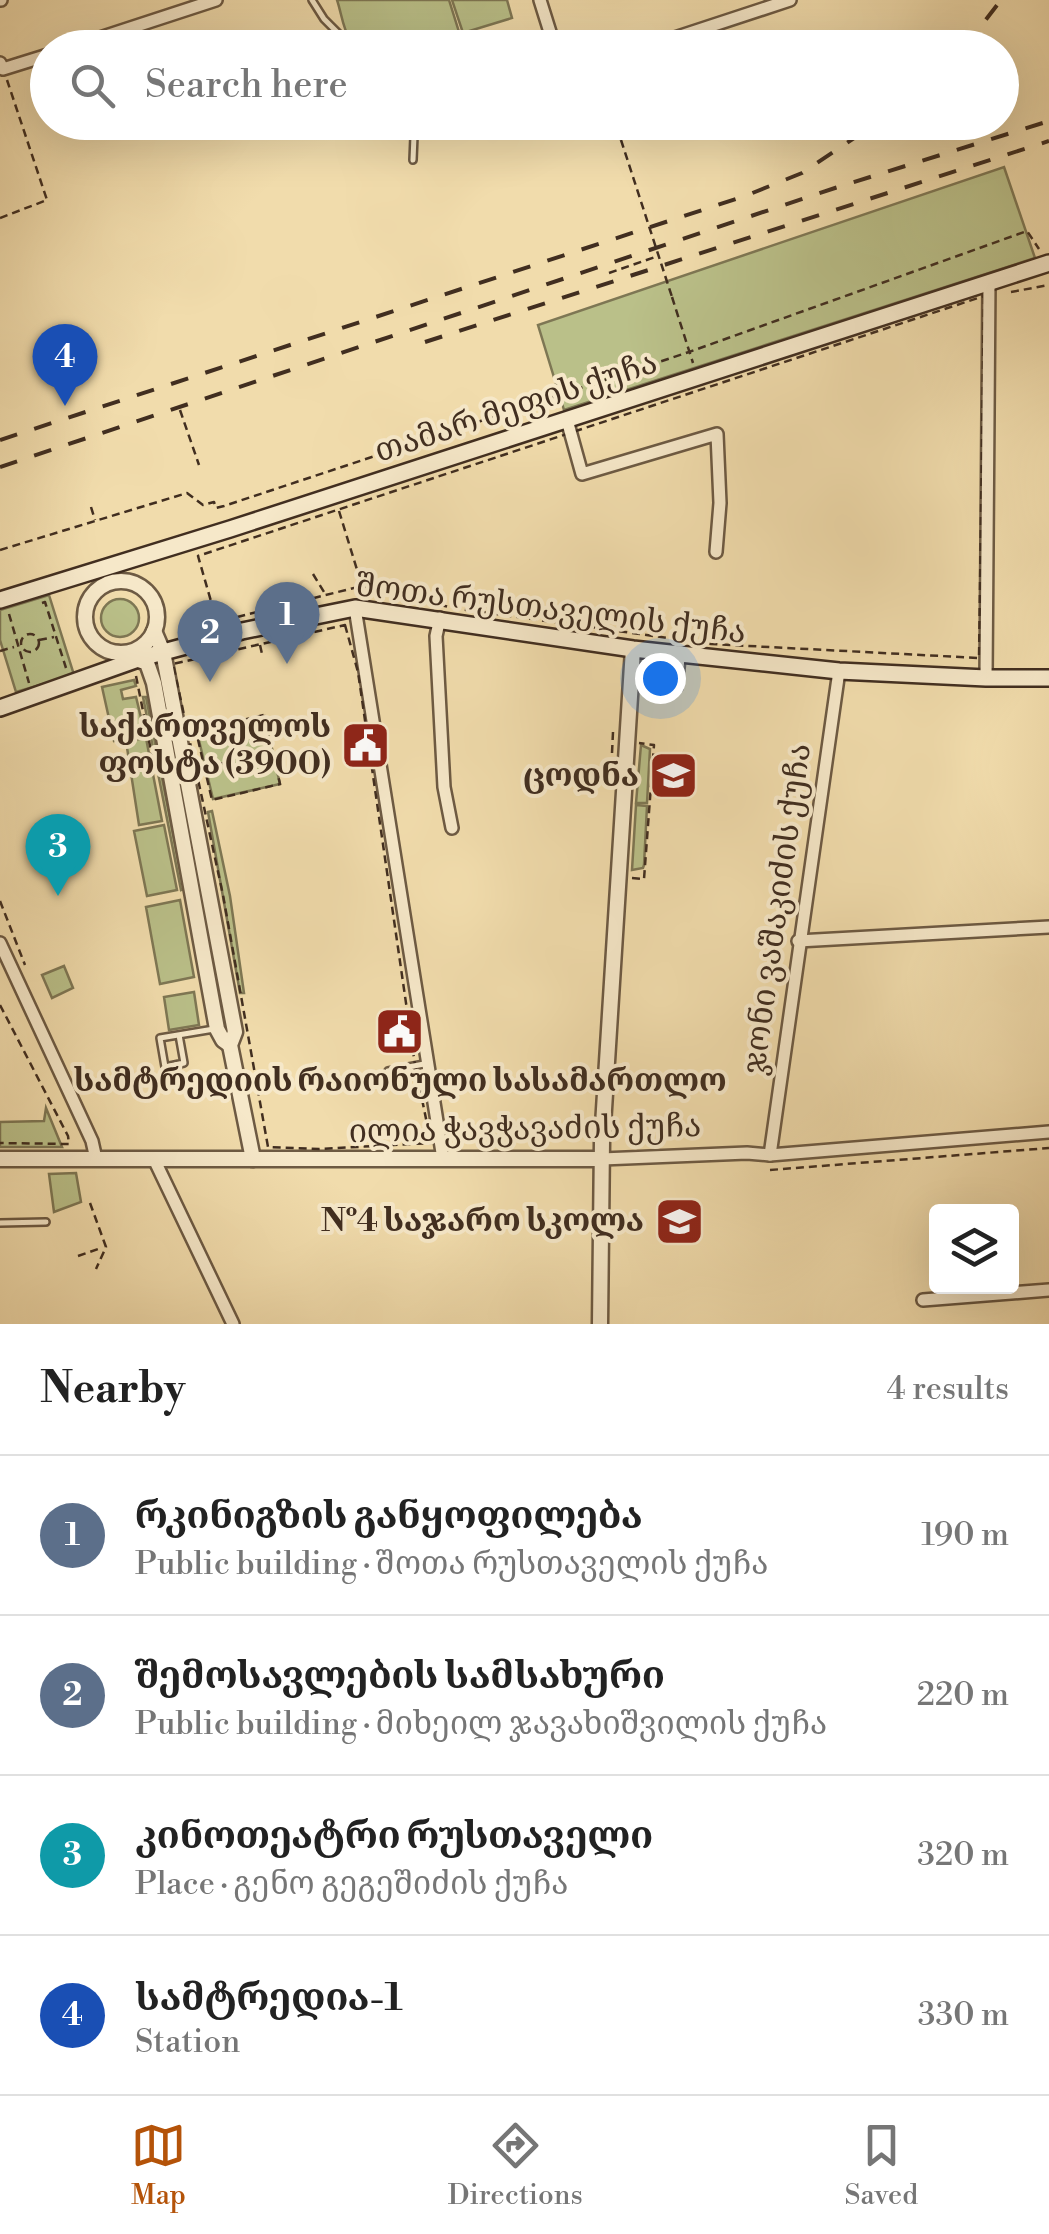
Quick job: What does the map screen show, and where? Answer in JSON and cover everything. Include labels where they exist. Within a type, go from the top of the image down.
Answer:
[{"type":"main road","name":"თამარ მეფის ქუჩა","points":[[0,600],[569,425],[992,288],[1047,256]]},
{"type":"main road","name":"შოთა რუსთაველის ქუჩა","points":[[0,708],[140,658],[242,631],[355,608],[632,649],[839,671],[1049,678]]},
{"type":"street","points":[[124,30],[216,0]]},
{"type":"street","points":[[540,0],[549,30]]},
{"type":"street","points":[[699,30],[790,0]]},
{"type":"street","points":[[2,66],[30,59]]},
{"type":"street","points":[[986,678],[992,288]]},
{"type":"street","points":[[569,425],[582,474],[716,434],[720,503],[716,552]]},
{"type":"street","points":[[114,564],[130,583],[145,591],[154,605],[154,632],[163,652],[235,1032],[230,1046],[252,1159]]},
{"type":"street","points":[[93,571],[85,618],[89,634],[102,647],[147,663],[154,683],[216,1029],[230,1046]]},
{"type":"street","points":[[89,600],[102,586],[130,583]]},
{"type":"street","points":[[355,608],[421,1065],[443,1159]]},
{"type":"street","points":[[440,618],[436,636],[444,787],[452,828]]},
{"type":"street","points":[[118,653],[136,650],[154,632]]},
{"type":"street","points":[[600,1324],[602,1158],[632,649]]},
{"type":"street","name":"ჯონი ვაშაკიძის ქუჩა","points":[[770,1156],[839,671]]},
{"type":"street","points":[[798,941],[1049,926]]},
{"type":"street","points":[[0,943],[92,1142],[96,1159]]},
{"type":"street","name":"ილია ჭავჭავაძის ქუჩა","points":[[0,1160],[602,1158],[747,1153],[770,1156],[1049,1132]]},
{"type":"street","points":[[154,1159],[233,1324]]},
{"type":"street","points":[[923,1300],[1049,1290]]},
{"type":"lane","points":[[312,0],[335,30]]},
{"type":"lane","points":[[413,160],[414,140]]},
{"type":"lane","points":[[679,688],[682,654]]},
{"type":"lane","points":[[180,1035],[184,1064],[164,1067],[160,1038],[216,1029]]},
{"type":"lane","points":[[388,1071],[421,1065]]},
{"type":"lane","points":[[0,1223],[46,1222]]},
{"type":"path","points":[[0,218],[47,200],[2,66]]},
{"type":"path","points":[[621,140],[689,352],[703,381],[198,556],[217,622],[362,586],[453,608],[711,644],[979,658]]},
{"type":"path","points":[[0,550],[188,493],[203,505],[214,502],[216,508],[689,352],[1027,232],[1047,256]]},
{"type":"path","points":[[609,273],[658,256]]},
{"type":"path","points":[[992,288],[1049,286]]},
{"type":"path","points":[[180,410],[199,465]]},
{"type":"path","points":[[91,508],[95,522]]},
{"type":"path","points":[[338,510],[362,586],[355,608]]},
{"type":"path","points":[[313,574],[325,593]]},
{"type":"path","points":[[27,608],[45,602],[68,674]]},
{"type":"path","points":[[0,616],[9,613],[30,684]]},
{"type":"path","points":[[345,624],[352,641],[421,1065],[431,1143],[268,1147],[223,896],[173,664],[345,624]]},
{"type":"path","points":[[0,650],[19,645],[26,634],[39,640],[39,647],[32,652],[19,645]]},
{"type":"path","points":[[39,640],[56,636]]},
{"type":"path","points":[[260,643],[262,654]]},
{"type":"path","points":[[138,687],[155,770]]},
{"type":"path","points":[[264,715],[280,784],[212,800],[204,767],[196,731],[264,715]]},
{"type":"path","points":[[629,878],[644,879],[654,745],[637,743]]},
{"type":"path","points":[[230,762],[236,752],[245,759]]},
{"type":"path","points":[[204,767],[230,762],[238,768],[245,759],[273,753]]},
{"type":"path","points":[[201,797],[211,795]]},
{"type":"path","points":[[0,901],[29,974]]},
{"type":"path","points":[[0,1005],[70,1144],[0,1143]]},
{"type":"path","points":[[770,1170],[1049,1148]]},
{"type":"path","points":[[90,1203],[106,1247],[96,1269]]},
{"type":"path","points":[[78,1256],[98,1248]]},
{"type":"green space","points":[[337,0],[449,0],[458,30],[346,30]]},
{"type":"green space","points":[[452,0],[507,0],[512,18],[462,30]]},
{"type":"green space","points":[[1004,167],[1035,258],[564,410],[538,325]]},
{"type":"green space","points":[[49,595],[74,675],[16,692],[0,640],[0,610]]},
{"type":"green space","points":[[120,599],[134,604],[139,618],[134,632],[120,637],[106,632],[101,618],[106,604]]},
{"type":"green space","points":[[134,680],[136,686],[121,690],[123,699],[136,697],[145,734],[114,741],[102,687]]},
{"type":"green space","points":[[143,697],[184,889],[181,890]]},
{"type":"green space","points":[[263,717],[273,752],[263,755],[273,754],[280,784],[213,799],[197,732]]},
{"type":"green space","points":[[146,738],[162,821],[139,825],[126,741]]},
{"type":"green space","points":[[641,745],[650,749],[647,803],[636,803]]},
{"type":"green space","points":[[636,805],[647,806],[644,865],[632,870]]},
{"type":"green space","points":[[212,811],[230,896],[244,993],[240,993],[208,812]]},
{"type":"green space","points":[[164,825],[177,890],[147,896],[134,831]]},
{"type":"green space","points":[[180,900],[194,977],[160,984],[146,907]]},
{"type":"green space","points":[[64,966],[73,988],[52,998],[42,975]]},
{"type":"green space","points":[[194,992],[199,1025],[169,1030],[164,997]]},
{"type":"green space","points":[[46,1108],[62,1147],[0,1147],[0,1122],[44,1121]]},
{"type":"green space","points":[[76,1173],[81,1202],[54,1212],[49,1174]]},
{"type":"railway","points":[[978,30],[1001,0]]},
{"type":"railway","points":[[1019,130],[1049,121]]},
{"type":"railway","points":[[0,440],[745,196],[802,173],[851,140]]},
{"type":"railway","points":[[0,467],[988,140]]},
{"type":"railway","points":[[425,342],[1049,141]]},
{"type":"place","name":"სამტრედია-1","points":[[65,406]]},
{"type":"place","name":"რკინიგზის განყოფილება","points":[[287,664]]},
{"type":"place","name":"შემოსავლების სამსახური","points":[[210,682]]},
{"type":"place","name":"საქართველოს ფოსტა (3900)","points":[[366,745]]},
{"type":"place","name":"ცოდნა","points":[[674,776]]},
{"type":"place","name":"კინოთეატრი რუსთაველი","points":[[58,896]]},
{"type":"place","name":"სამტრედიის რაიონული სასამართლო","points":[[400,1031]]},
{"type":"place","name":"№4 საჯარო სკოლა","points":[[679,1221]]}]
